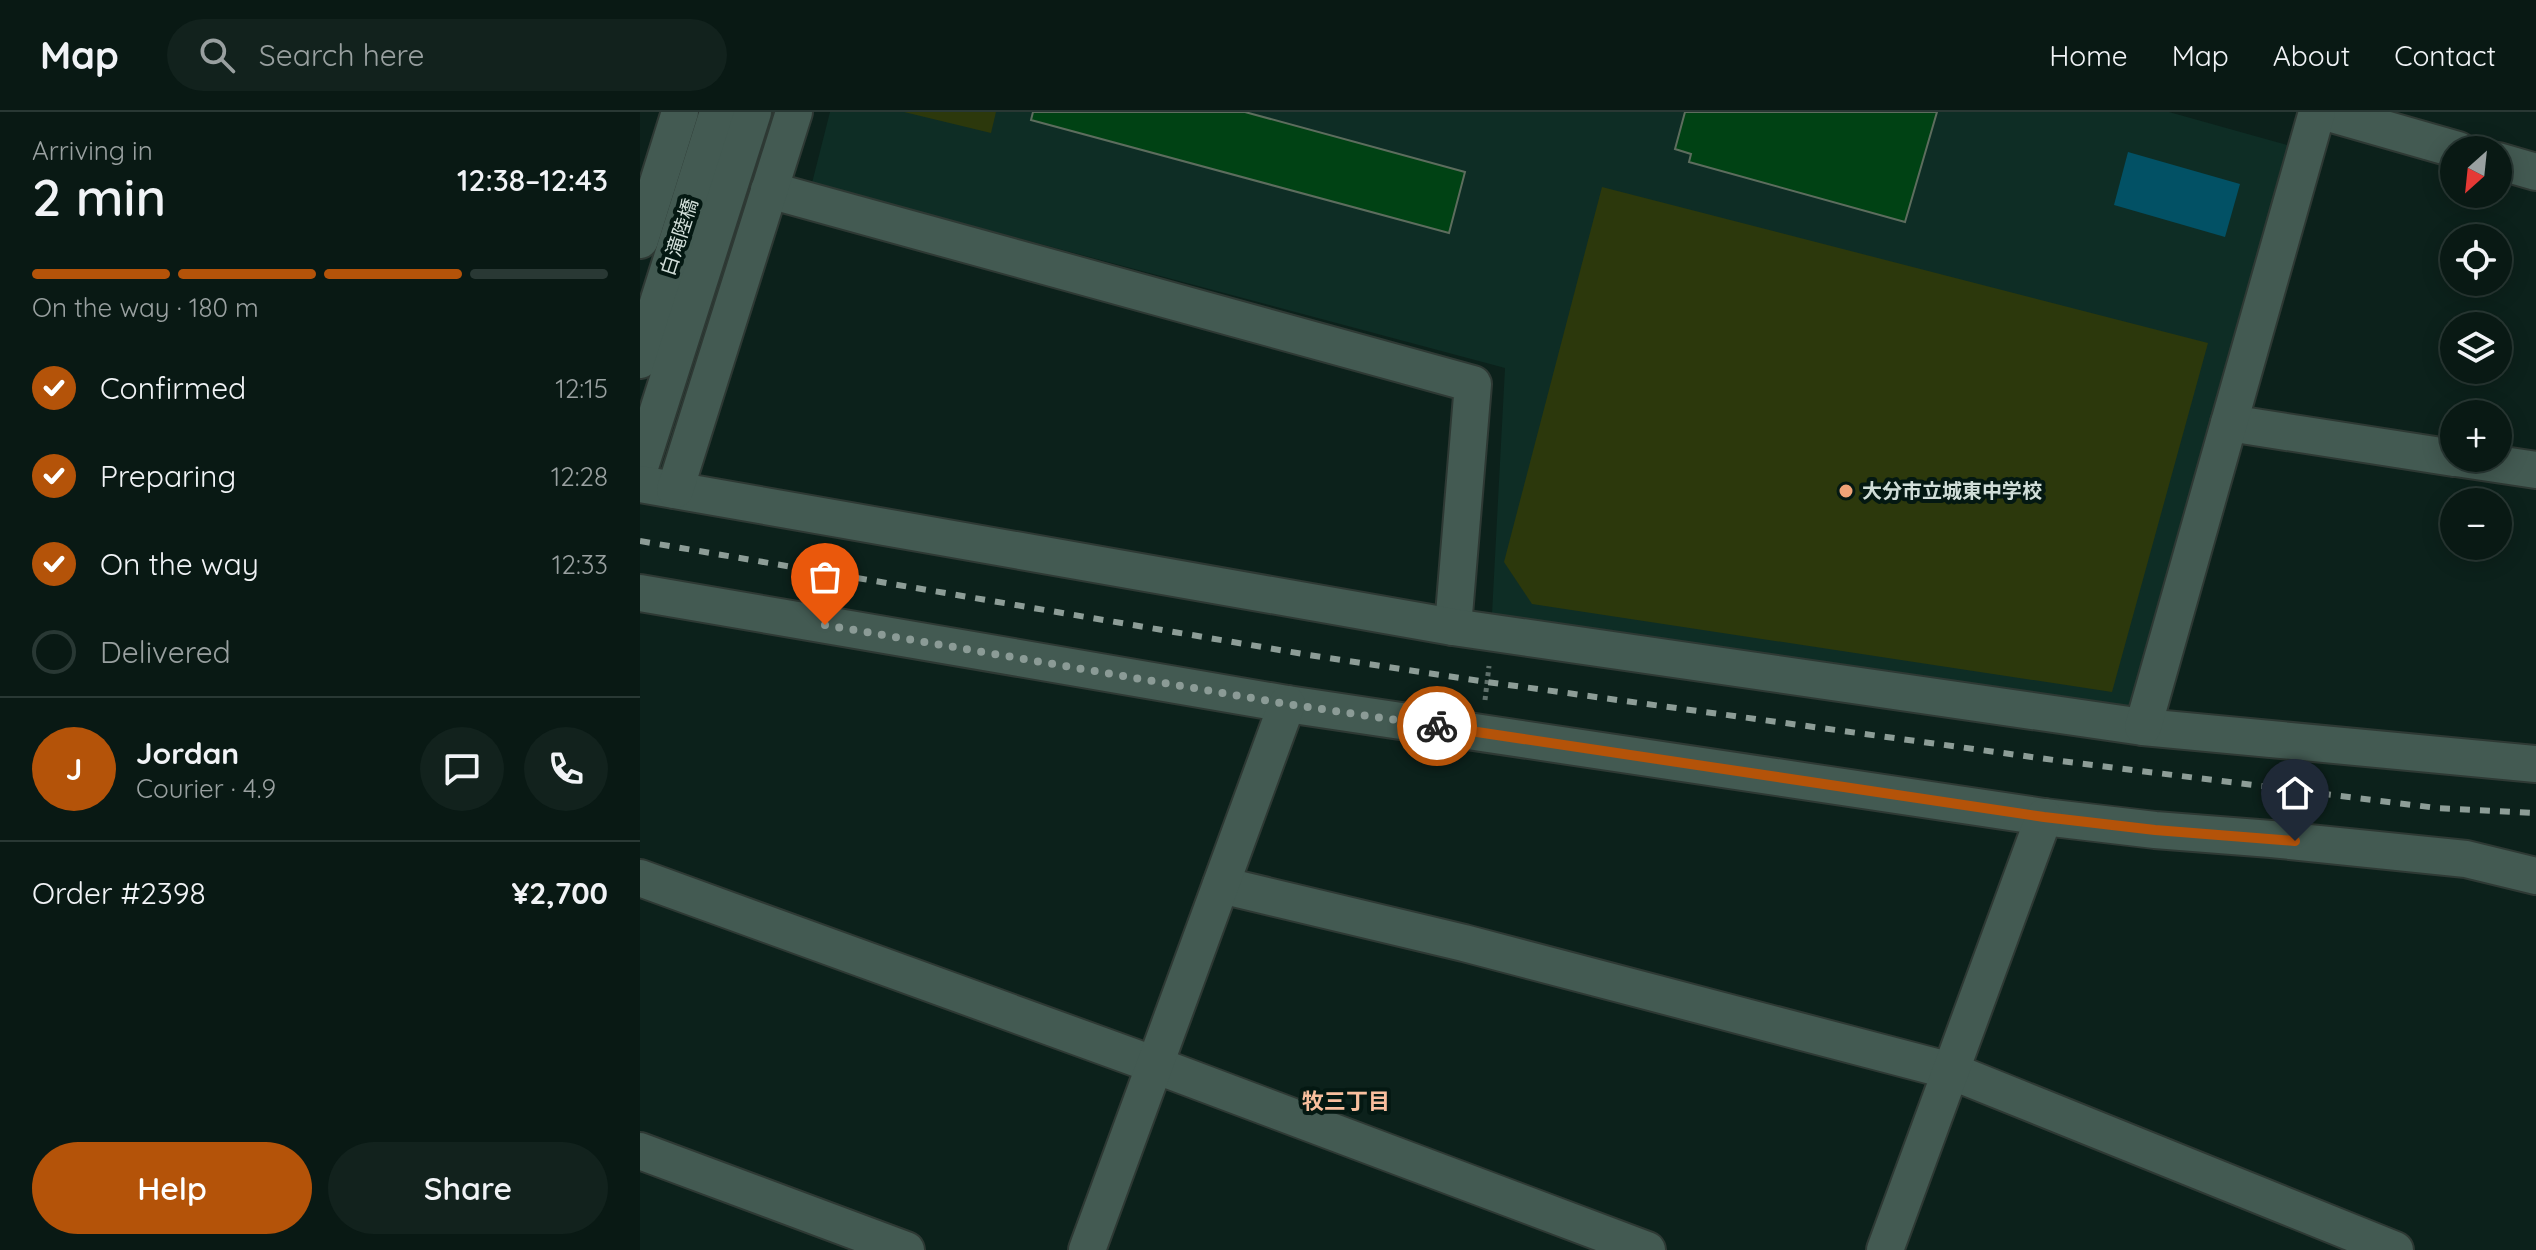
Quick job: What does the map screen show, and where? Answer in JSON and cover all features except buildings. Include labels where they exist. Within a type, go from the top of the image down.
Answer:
[{"type":"street","points":[[640,240],[680,112]]},
{"type":"street","points":[[794,112],[769,190],[657,487],[1492,633],[2143,727],[2536,764]]},
{"type":"street","points":[[2143,727],[2317,112]]},
{"type":"street","points":[[2325,112],[2440,145]]},
{"type":"street","points":[[640,467],[734,115]]},
{"type":"street","name":"白滝陸橋","points":[[640,360],[734,115]]},
{"type":"street","points":[[2512,165],[2536,172]]},
{"type":"street","points":[[769,190],[1473,384],[1453,627]]},
{"type":"street","points":[[2229,423],[2440,456]]},
{"type":"street","points":[[2512,466],[2536,470]]},
{"type":"street","points":[[640,593],[1287,704],[2044,817],[2466,859],[2536,876]]},
{"type":"street","points":[[1087,1250],[1287,704]]},
{"type":"street","points":[[1885,1250],[2044,817]]},
{"type":"street","points":[[640,878],[1155,1065],[1647,1250]]},
{"type":"street","points":[[1221,885],[1464,943],[1951,1071],[2395,1250]]},
{"type":"street","points":[[640,1151],[906,1250]]},
{"type":"path","points":[[1482,733],[1492,633]]},
{"type":"shaded area","name":"大分市立城東中学校","points":[[830,112],[2169,112],[2294,147],[2128,709],[1492,614],[1505,368],[812,183]]},
{"type":"green space","points":[[904,112],[996,112],[991,133]]},
{"type":"green space","points":[[1602,187],[2208,343],[2112,692],[1532,604],[1504,562]]},
{"type":"water","points":[[2128,152],[2240,184],[2225,237],[2114,205]]},
{"type":"railway","points":[[640,541],[1309,655],[1487,682],[2061,761],[2437,808],[2536,813]]},
{"type":"way so far","points":[[825,625],[1287,704],[1437,726]]},
{"type":"place","name":"大分市立城東中学校","points":[[1846,491]]},
{"type":"district","name":"牧三丁目","points":[[1346,1101]]},
{"type":"route","points":[[1437,726],[2044,817],[2295,841]]}]
